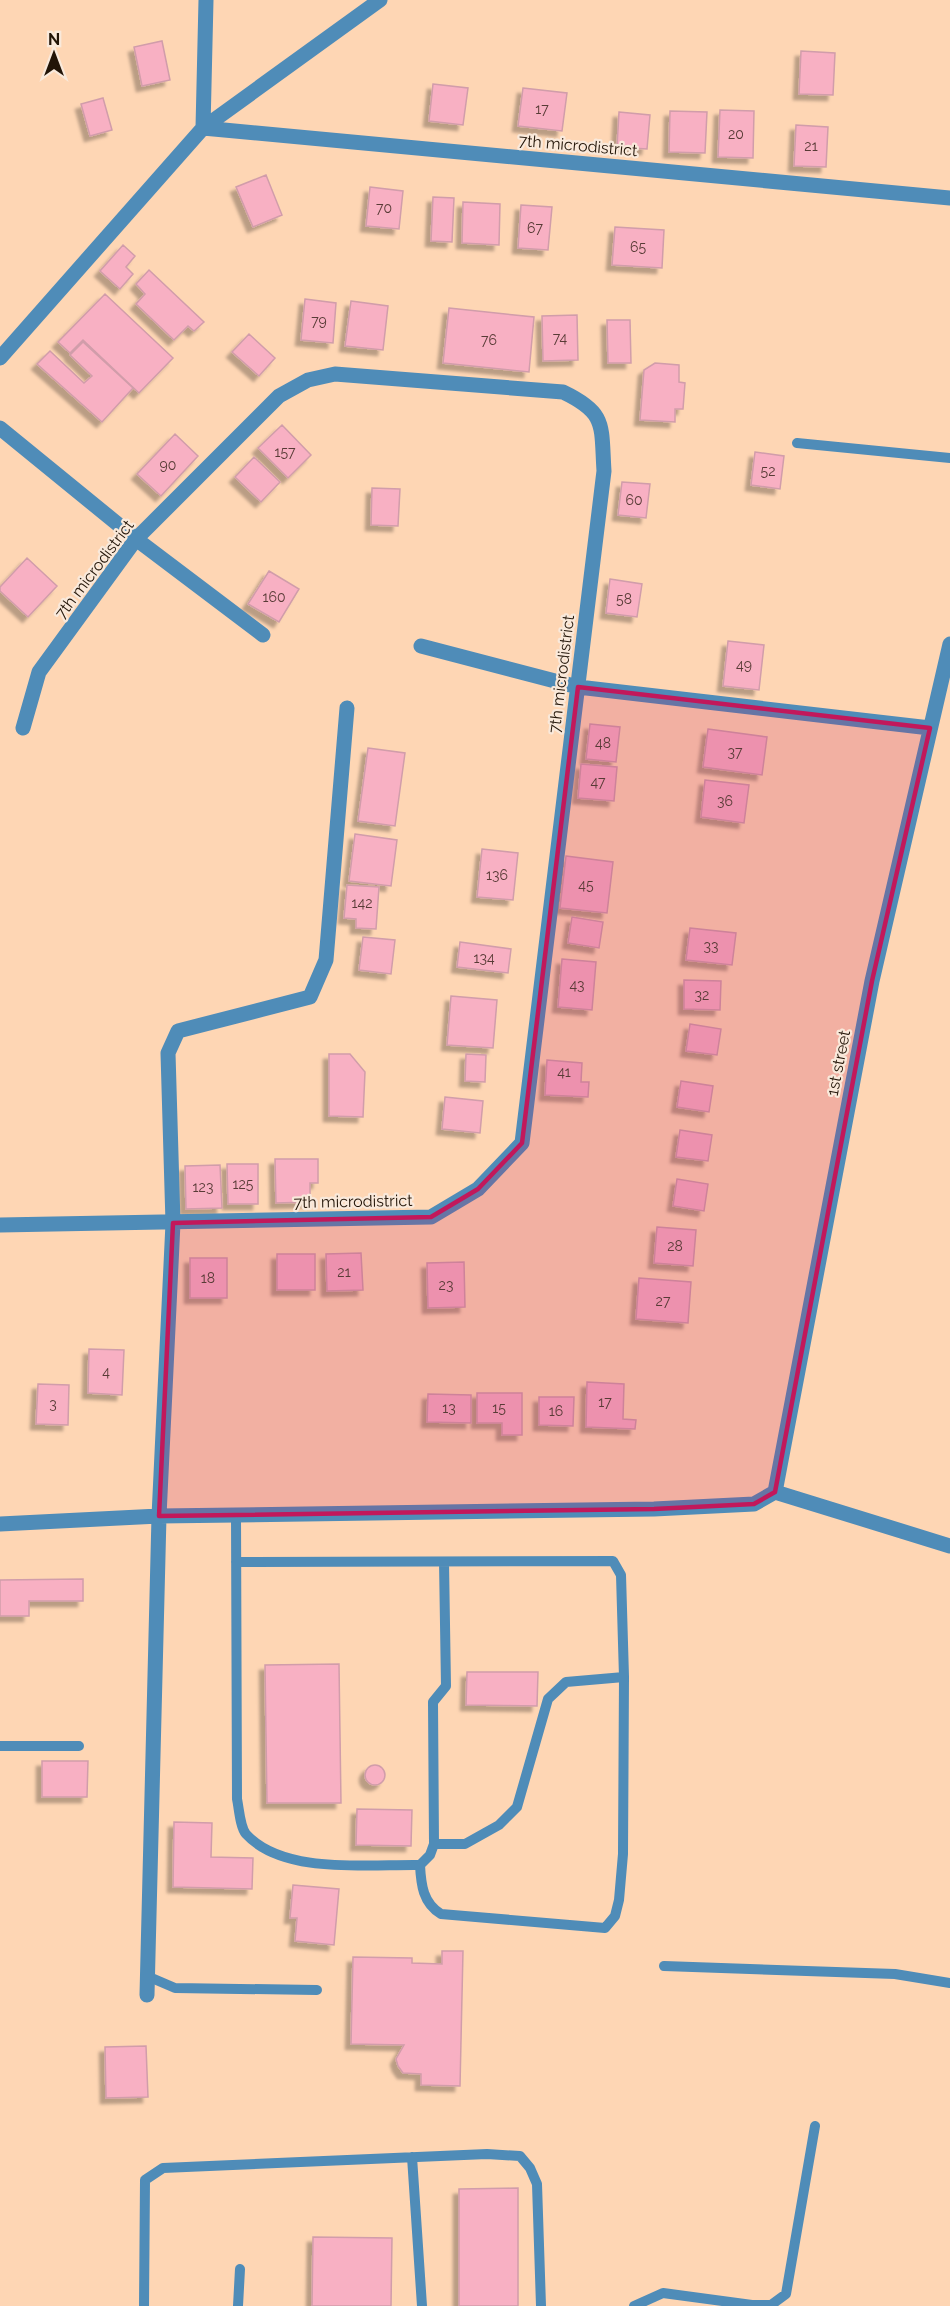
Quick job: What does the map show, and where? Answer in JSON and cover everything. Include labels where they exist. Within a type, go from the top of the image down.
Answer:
[{"type":"street","points":[[203,128],[206,0]]},
{"type":"street","points":[[0,358],[203,128],[380,0]]},
{"type":"street","name":"7th microdistrict","points":[[203,128],[950,198]]},
{"type":"street","name":"7th microdistrict","points":[[0,1225],[431,1217],[478,1189],[522,1143],[604,471],[601,425],[588,404],[563,392],[335,374],[308,380],[279,396],[136,539],[39,672],[23,728]]},
{"type":"street","points":[[0,428],[136,539],[263,635]]},
{"type":"street","name":"1st street","points":[[775,1492],[872,981],[950,644]]},
{"type":"street","points":[[421,646],[578,687],[930,728]]},
{"type":"street","points":[[147,1995],[159,1516],[173,1223],[168,1053],[178,1031],[310,997],[326,960],[347,708]]},
{"type":"street","points":[[0,1524],[159,1516],[654,1509],[754,1504],[775,1492],[950,1546]]},
{"type":"lane","points":[[797,443],[950,458]]},
{"type":"lane","points":[[236,1515],[237,1799],[244,1833],[262,1847],[287,1860],[420,1865],[430,1855],[434,1844],[434,1702],[446,1686],[444,1562]]},
{"type":"lane","points":[[236,1562],[613,1561],[621,1575],[624,1677],[622,1866],[615,1916],[605,1929],[441,1914],[429,1906],[421,1882],[420,1865]]},
{"type":"lane","points":[[434,1844],[465,1844],[499,1825],[517,1807],[548,1699],[566,1682],[624,1677]]},
{"type":"lane","points":[[0,1746],[78,1746]]},
{"type":"lane","points":[[664,1966],[895,1974],[950,1983]]},
{"type":"lane","points":[[147,1976],[176,1988],[317,1990]]},
{"type":"lane","points":[[634,2306],[663,2293],[752,2305],[771,2305],[786,2294],[815,2127]]},
{"type":"lane","points":[[144,2306],[145,2180],[163,2168],[412,2157],[520,2156],[530,2168],[537,2184],[541,2306]]},
{"type":"lane","points":[[412,2157],[422,2306]]},
{"type":"lane","points":[[238,2306],[240,2269]]},
{"type":"highlighted area","points":[[578,687],[930,728],[872,981],[775,1492],[754,1504],[654,1509],[159,1516],[173,1223],[431,1217],[478,1189],[522,1143]]},
{"type":"building","points":[[162,41],[170,80],[142,86],[134,47]]},
{"type":"building","points":[[801,51],[835,53],[833,95],[799,94]]},
{"type":"building","points":[[433,84],[468,88],[463,125],[429,121]]},
{"type":"building","points":[[523,88],[567,93],[562,131],[518,126]]},
{"type":"building","points":[[103,98],[112,130],[90,136],[81,104]]},
{"type":"building","points":[[720,110],[754,111],[753,158],[718,157]]},
{"type":"building","points":[[670,111],[707,112],[705,153],[669,152]]},
{"type":"building","points":[[619,112],[650,115],[647,149],[617,147]]},
{"type":"building","points":[[796,125],[828,127],[826,167],[794,166]]},
{"type":"building","points":[[266,175],[282,215],[253,227],[236,187]]},
{"type":"building","points":[[370,187],[403,191],[399,229],[366,226]]},
{"type":"building","points":[[433,197],[454,198],[452,242],[431,241]]},
{"type":"building","points":[[463,202],[500,204],[499,245],[462,243]]},
{"type":"building","points":[[521,205],[552,207],[548,250],[518,248]]},
{"type":"building","points":[[615,227],[664,230],[662,268],[612,265]]},
{"type":"building","points":[[123,245],[135,256],[126,267],[133,274],[120,289],[100,271]]},
{"type":"building","points":[[149,270],[204,322],[194,331],[188,326],[174,340],[136,304],[145,294],[136,284]]},
{"type":"building","points":[[105,294],[173,358],[139,393],[83,340],[70,353],[58,342]]},
{"type":"building","points":[[305,299],[336,303],[333,343],[301,340]]},
{"type":"building","points":[[351,301],[388,306],[383,350],[345,346]]},
{"type":"building","points":[[449,308],[534,317],[529,372],[443,363]]},
{"type":"building","points":[[577,315],[578,360],[543,361],[542,316]]},
{"type":"building","points":[[607,320],[630,320],[631,363],[608,363]]},
{"type":"building","points":[[249,334],[275,358],[259,376],[232,352]]},
{"type":"building","points":[[83,342],[133,388],[102,422],[37,364],[50,351],[84,383],[92,376],[70,355]]},
{"type":"building","points":[[655,363],[679,365],[679,382],[685,383],[683,409],[675,409],[675,422],[640,420],[644,370]]},
{"type":"building","points":[[282,425],[311,455],[288,478],[258,448]]},
{"type":"building","points":[[175,434],[198,456],[161,496],[137,474]]},
{"type":"building","points":[[755,452],[784,456],[780,489],[751,485]]},
{"type":"building","points":[[254,457],[280,482],[261,502],[235,477]]},
{"type":"building","points":[[622,482],[650,484],[646,518],[618,515]]},
{"type":"building","points":[[372,488],[400,489],[398,526],[371,525]]},
{"type":"building","points":[[27,558],[57,586],[28,617],[0,591],[0,587]]},
{"type":"building","points":[[269,571],[299,589],[279,622],[248,604]]},
{"type":"building","points":[[610,579],[642,584],[637,617],[606,613]]},
{"type":"building","points":[[728,641],[764,645],[759,690],[723,686]]},
{"type":"building","points":[[590,724],[620,727],[616,762],[586,759]]},
{"type":"building","points":[[708,729],[767,737],[762,775],[703,767]]},
{"type":"building","points":[[368,748],[405,753],[395,826],[358,821]]},
{"type":"building","points":[[581,764],[617,767],[614,801],[578,798]]},
{"type":"building","points":[[705,780],[749,785],[744,823],[701,817]]},
{"type":"building","points":[[355,834],[397,840],[391,886],[349,881]]},
{"type":"building","points":[[482,849],[518,853],[513,900],[477,897]]},
{"type":"building","points":[[566,856],[613,862],[607,913],[560,908]]},
{"type":"building","points":[[347,885],[379,887],[376,929],[356,928],[356,919],[344,918]]},
{"type":"building","points":[[572,917],[603,922],[599,948],[568,943]]},
{"type":"building","points":[[690,928],[736,933],[732,965],[686,960]]},
{"type":"building","points":[[363,937],[395,940],[391,974],[359,970]]},
{"type":"building","points":[[460,942],[511,949],[508,973],[457,967]]},
{"type":"building","points":[[562,959],[596,962],[592,1010],[558,1007]]},
{"type":"building","points":[[684,980],[721,981],[720,1010],[684,1009]]},
{"type":"building","points":[[451,996],[497,1000],[493,1048],[447,1045]]},
{"type":"building","points":[[690,1024],[721,1029],[717,1055],[686,1051]]},
{"type":"building","points":[[329,1054],[350,1054],[365,1072],[363,1117],[329,1116]]},
{"type":"building","points":[[466,1054],[486,1055],[485,1082],[465,1081]]},
{"type":"building","points":[[547,1060],[582,1063],[581,1082],[589,1082],[588,1097],[545,1095]]},
{"type":"building","points":[[681,1081],[713,1086],[709,1112],[677,1107]]},
{"type":"building","points":[[445,1097],[483,1101],[480,1133],[442,1129]]},
{"type":"building","points":[[680,1130],[712,1135],[708,1161],[676,1157]]},
{"type":"building","points":[[275,1159],[318,1159],[318,1183],[310,1183],[310,1202],[276,1203]]},
{"type":"building","points":[[227,1164],[258,1164],[258,1204],[228,1204]]},
{"type":"building","points":[[220,1165],[222,1208],[186,1209],[185,1166]]},
{"type":"building","points":[[677,1179],[708,1184],[704,1211],[673,1206]]},
{"type":"building","points":[[657,1227],[696,1230],[693,1266],[654,1263]]},
{"type":"building","points":[[361,1253],[363,1290],[327,1291],[326,1254]]},
{"type":"building","points":[[277,1254],[315,1254],[315,1290],[277,1290]]},
{"type":"building","points":[[190,1258],[227,1258],[227,1298],[190,1298]]},
{"type":"building","points":[[464,1262],[465,1307],[428,1308],[427,1263]]},
{"type":"building","points":[[639,1278],[691,1282],[688,1323],[636,1319]]},
{"type":"building","points":[[89,1349],[124,1350],[122,1395],[88,1393]]},
{"type":"building","points":[[587,1382],[624,1384],[623,1419],[636,1420],[635,1429],[586,1427]]},
{"type":"building","points":[[38,1384],[69,1385],[68,1425],[36,1424]]},
{"type":"building","points":[[477,1393],[522,1393],[522,1435],[502,1435],[502,1423],[477,1423]]},
{"type":"building","points":[[428,1394],[471,1395],[471,1423],[427,1422]]},
{"type":"building","points":[[539,1397],[574,1397],[573,1426],[539,1425]]},
{"type":"building","points":[[83,1579],[83,1601],[29,1601],[29,1616],[0,1616],[0,1580]]},
{"type":"building","points":[[339,1664],[341,1803],[267,1803],[265,1665]]},
{"type":"building","points":[[467,1672],[538,1672],[537,1706],[466,1705]]},
{"type":"building","points":[[42,1761],[88,1761],[87,1797],[42,1797]]},
{"type":"building","points":[[375,1765],[382,1768],[385,1775],[382,1782],[375,1785],[368,1782],[365,1775],[368,1768]]},
{"type":"building","points":[[357,1809],[412,1810],[411,1846],[356,1845]]},
{"type":"building","points":[[174,1822],[212,1823],[211,1857],[253,1858],[252,1889],[173,1887]]},
{"type":"building","points":[[293,1885],[339,1889],[334,1945],[295,1941],[297,1918],[290,1918]]},
{"type":"building","points":[[442,1951],[463,1951],[460,2086],[421,2085],[421,2074],[403,2073],[396,2059],[404,2045],[351,2044],[353,1957],[412,1958],[412,1963],[442,1964]]},
{"type":"building","points":[[146,2046],[148,2097],[106,2098],[105,2047]]},
{"type":"building","points":[[518,2188],[518,2306],[459,2306],[459,2189]]},
{"type":"building","points":[[313,2237],[392,2238],[391,2306],[312,2306]]}]
